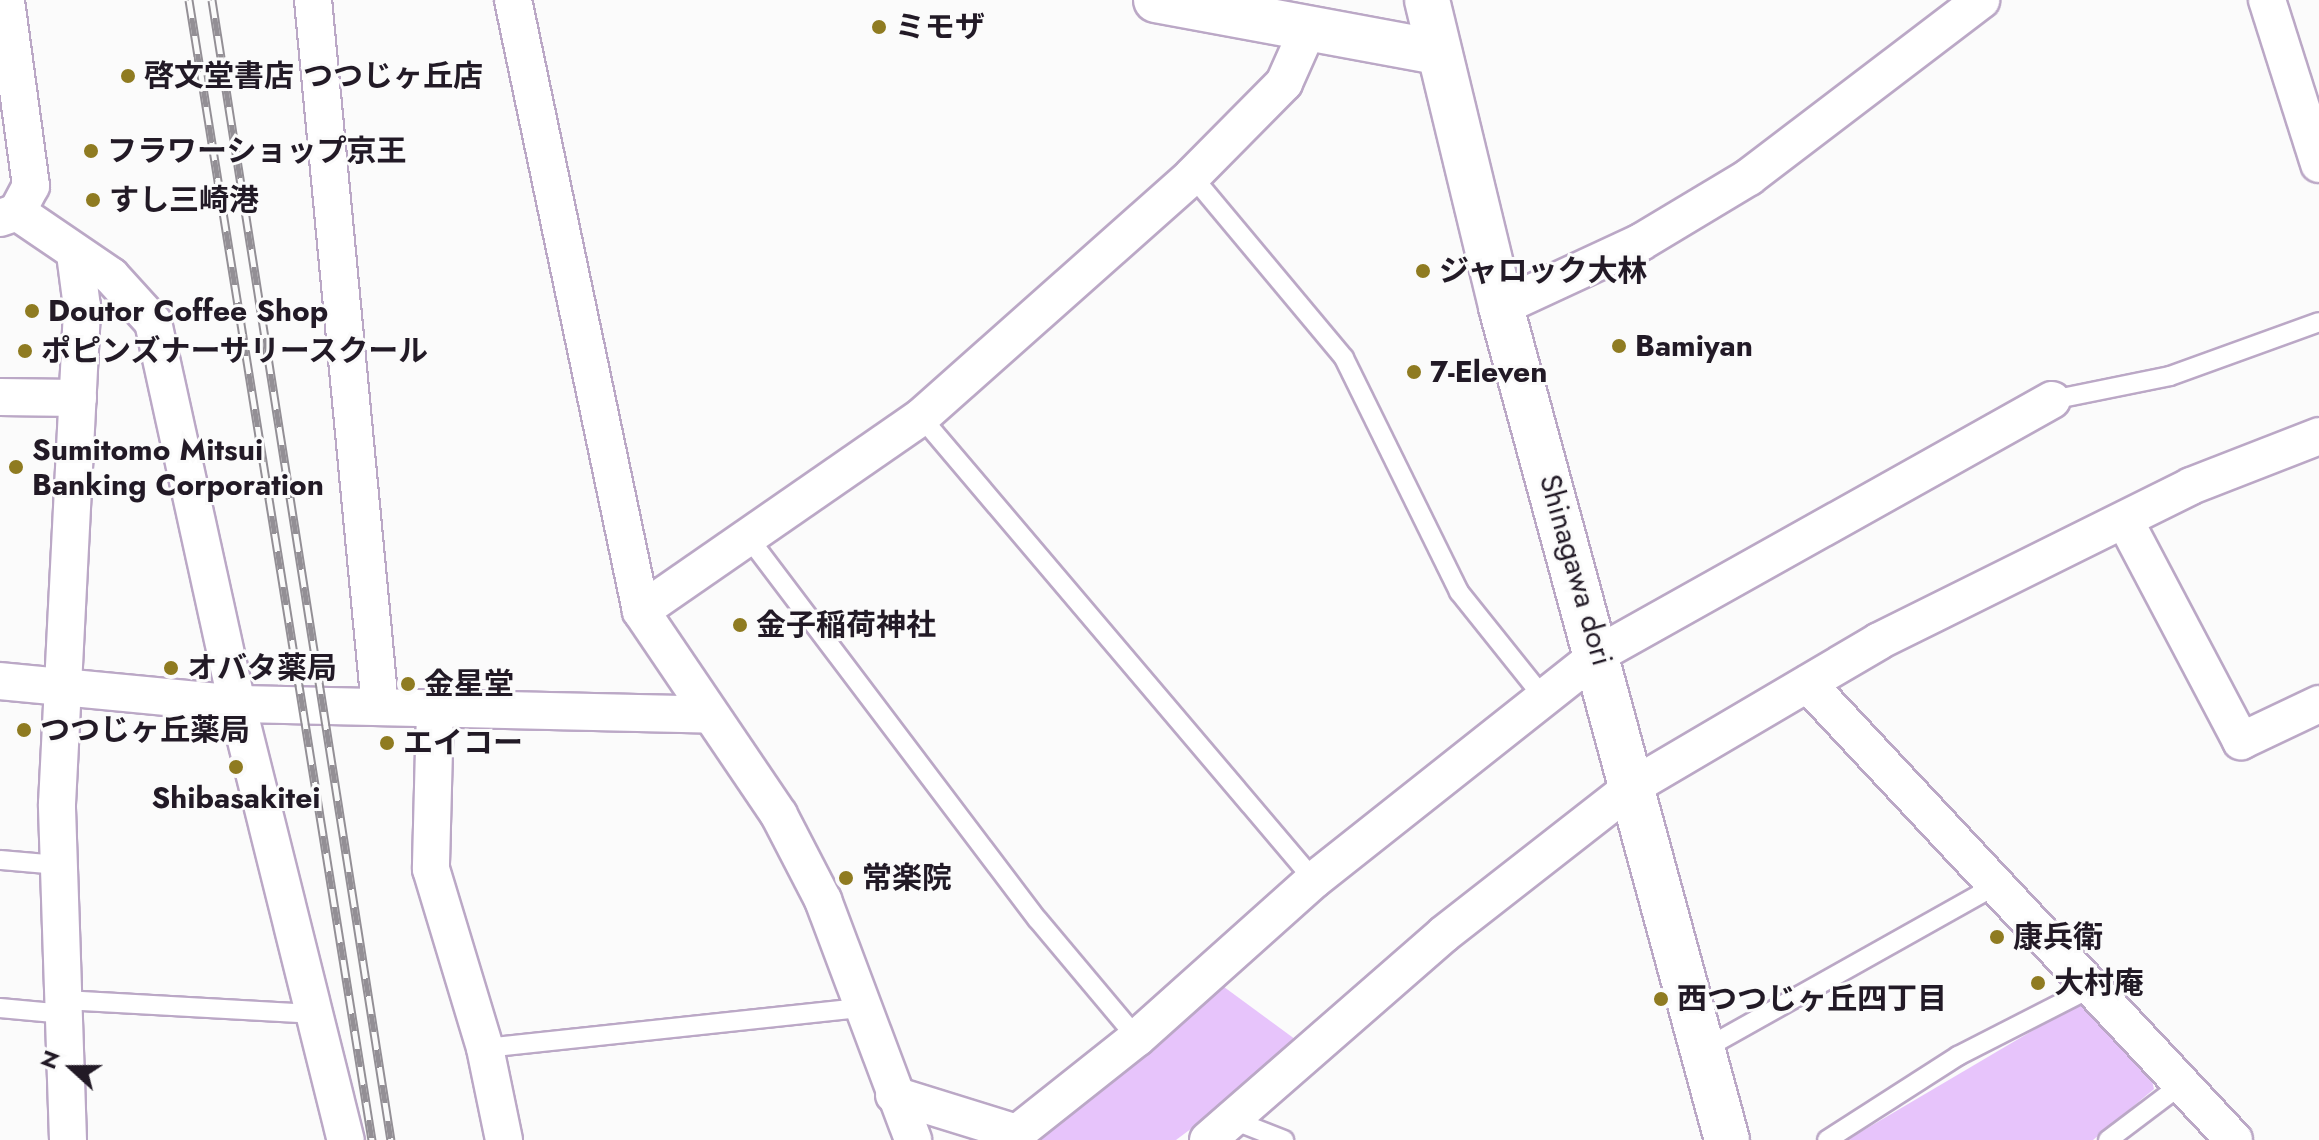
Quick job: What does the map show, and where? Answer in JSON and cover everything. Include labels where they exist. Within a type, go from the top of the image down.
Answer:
[{"type":"street","points":[[6,0],[31,155],[31,186],[9,215],[111,276],[153,322],[237,704],[317,1014],[346,1140]]},
{"type":"street","points":[[313,0],[380,706]]},
{"type":"street","points":[[513,0],[641,611],[708,715],[779,815],[867,1007],[894,1095],[913,1140]]},
{"type":"street","name":"Shinagawa dori","points":[[1427,0],[1436,52],[1501,307],[1600,653],[1706,1048],[1727,1140]]},
{"type":"street","points":[[1501,307],[1641,242],[1749,177],[1981,0]]},
{"type":"street","points":[[2267,0],[2319,164]]},
{"type":"street","points":[[1183,3],[1436,52]]},
{"type":"street","points":[[641,611],[921,417],[1192,176],[1284,83],[1308,29]]},
{"type":"street","points":[[68,1140],[58,865],[59,726],[67,685],[78,398],[75,254]]},
{"type":"street","points":[[0,397],[78,398]]},
{"type":"street","points":[[894,1095],[1017,1133],[1137,1038],[1314,880],[1600,653],[2052,400]]},
{"type":"street","points":[[1221,1130],[1444,934],[1635,785],[1879,641],[2125,521],[2319,436]]},
{"type":"street","points":[[2125,521],[2241,741],[2319,704]]},
{"type":"street","points":[[0,681],[67,685],[237,704],[708,715]]},
{"type":"street","points":[[1808,684],[2234,1140]]},
{"type":"street","points":[[435,711],[431,869],[485,1048],[504,1140]]},
{"type":"lane","points":[[1192,176],[1344,358],[1459,592],[1543,697]]},
{"type":"lane","points":[[2052,400],[2170,376],[2319,322]]},
{"type":"lane","points":[[921,417],[1314,880]]},
{"type":"lane","points":[[748,537],[1038,920],[1137,1038]]},
{"type":"lane","points":[[0,860],[58,865]]},
{"type":"lane","points":[[1706,1048],[1997,885]]},
{"type":"lane","points":[[1827,1140],[1958,1056],[2091,988]]},
{"type":"lane","points":[[485,1048],[867,1007]]},
{"type":"lane","points":[[0,1008],[317,1014]]},
{"type":"lane","points":[[2108,1140],[2182,1084]]},
{"type":"lane","points":[[1221,1130],[1284,1140]]},
{"type":"shaded area","points":[[1220,984],[1303,1045],[1176,1140],[1029,1140]]},
{"type":"shaded area","points":[[2083,1001],[2150,1072],[2154,1089],[2093,1140],[1847,1140]]},
{"type":"railway","points":[[189,0],[372,1140]]},
{"type":"railway","points":[[212,0],[391,1140]]},
{"type":"place","name":"ミモザ","points":[[879,27]]},
{"type":"place","name":"啓文堂書店 つつじヶ丘店","points":[[128,76]]},
{"type":"place","name":"フラワーショップ京王","points":[[91,151]]},
{"type":"place","name":"すし三崎港","points":[[93,200]]},
{"type":"place","name":"ジャロック大林","points":[[1423,271]]},
{"type":"place","name":"Doutor Coffee Shop","points":[[32,311]]},
{"type":"place","name":"Bamiyan","points":[[1619,346]]},
{"type":"place","name":"ポピンズナーサリースクール","points":[[25,351]]},
{"type":"place","name":"7-Eleven","points":[[1414,372]]},
{"type":"place","name":"Sumitomo Mitsui Banking Corporation","points":[[16,467]]},
{"type":"place","name":"金子稲荷神社","points":[[740,625]]},
{"type":"place","name":"オバタ薬局","points":[[171,668]]},
{"type":"place","name":"金星堂","points":[[408,684]]},
{"type":"place","name":"つつじヶ丘薬局","points":[[24,730]]},
{"type":"place","name":"エイコー","points":[[387,743]]},
{"type":"place","name":"Shibasakitei","points":[[236,767]]},
{"type":"place","name":"常楽院","points":[[846,878]]},
{"type":"place","name":"康兵衛","points":[[1997,937]]},
{"type":"place","name":"大村庵","points":[[2038,983]]},
{"type":"place","name":"西つつじヶ丘四丁目","points":[[1661,999]]}]
